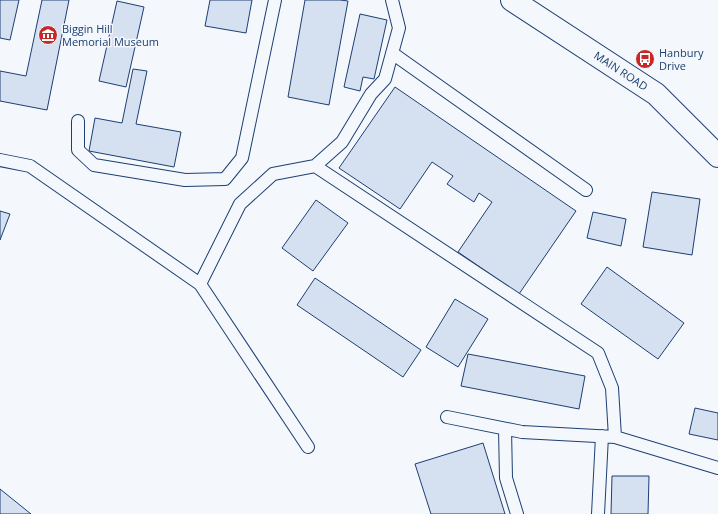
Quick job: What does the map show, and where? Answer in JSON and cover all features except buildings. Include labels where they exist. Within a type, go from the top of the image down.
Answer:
[{"type":"main road","name":"MAIN ROAD","points":[[512,0],[656,94],[718,156]]},
{"type":"lane","points":[[78,121],[78,150],[94,165],[185,180],[225,179],[242,158],[275,0]]},
{"type":"lane","points":[[200,284],[240,204],[274,174],[315,166],[342,142],[371,94],[384,78],[399,28],[392,0]]},
{"type":"lane","points":[[392,53],[586,190]]},
{"type":"lane","points":[[0,160],[30,166],[200,284],[308,447]]},
{"type":"lane","points":[[315,166],[598,353],[612,388],[615,437]]},
{"type":"lane","points":[[447,417],[522,432],[615,437],[717,470]]},
{"type":"lane","points":[[505,429],[506,478],[517,514]]},
{"type":"lane","points":[[598,514],[602,436]]},
{"type":"place","name":"Biggin Hill Memorial Museum","points":[[48,35]]},
{"type":"place","name":"Hanbury Drive","points":[[645,59]]}]
